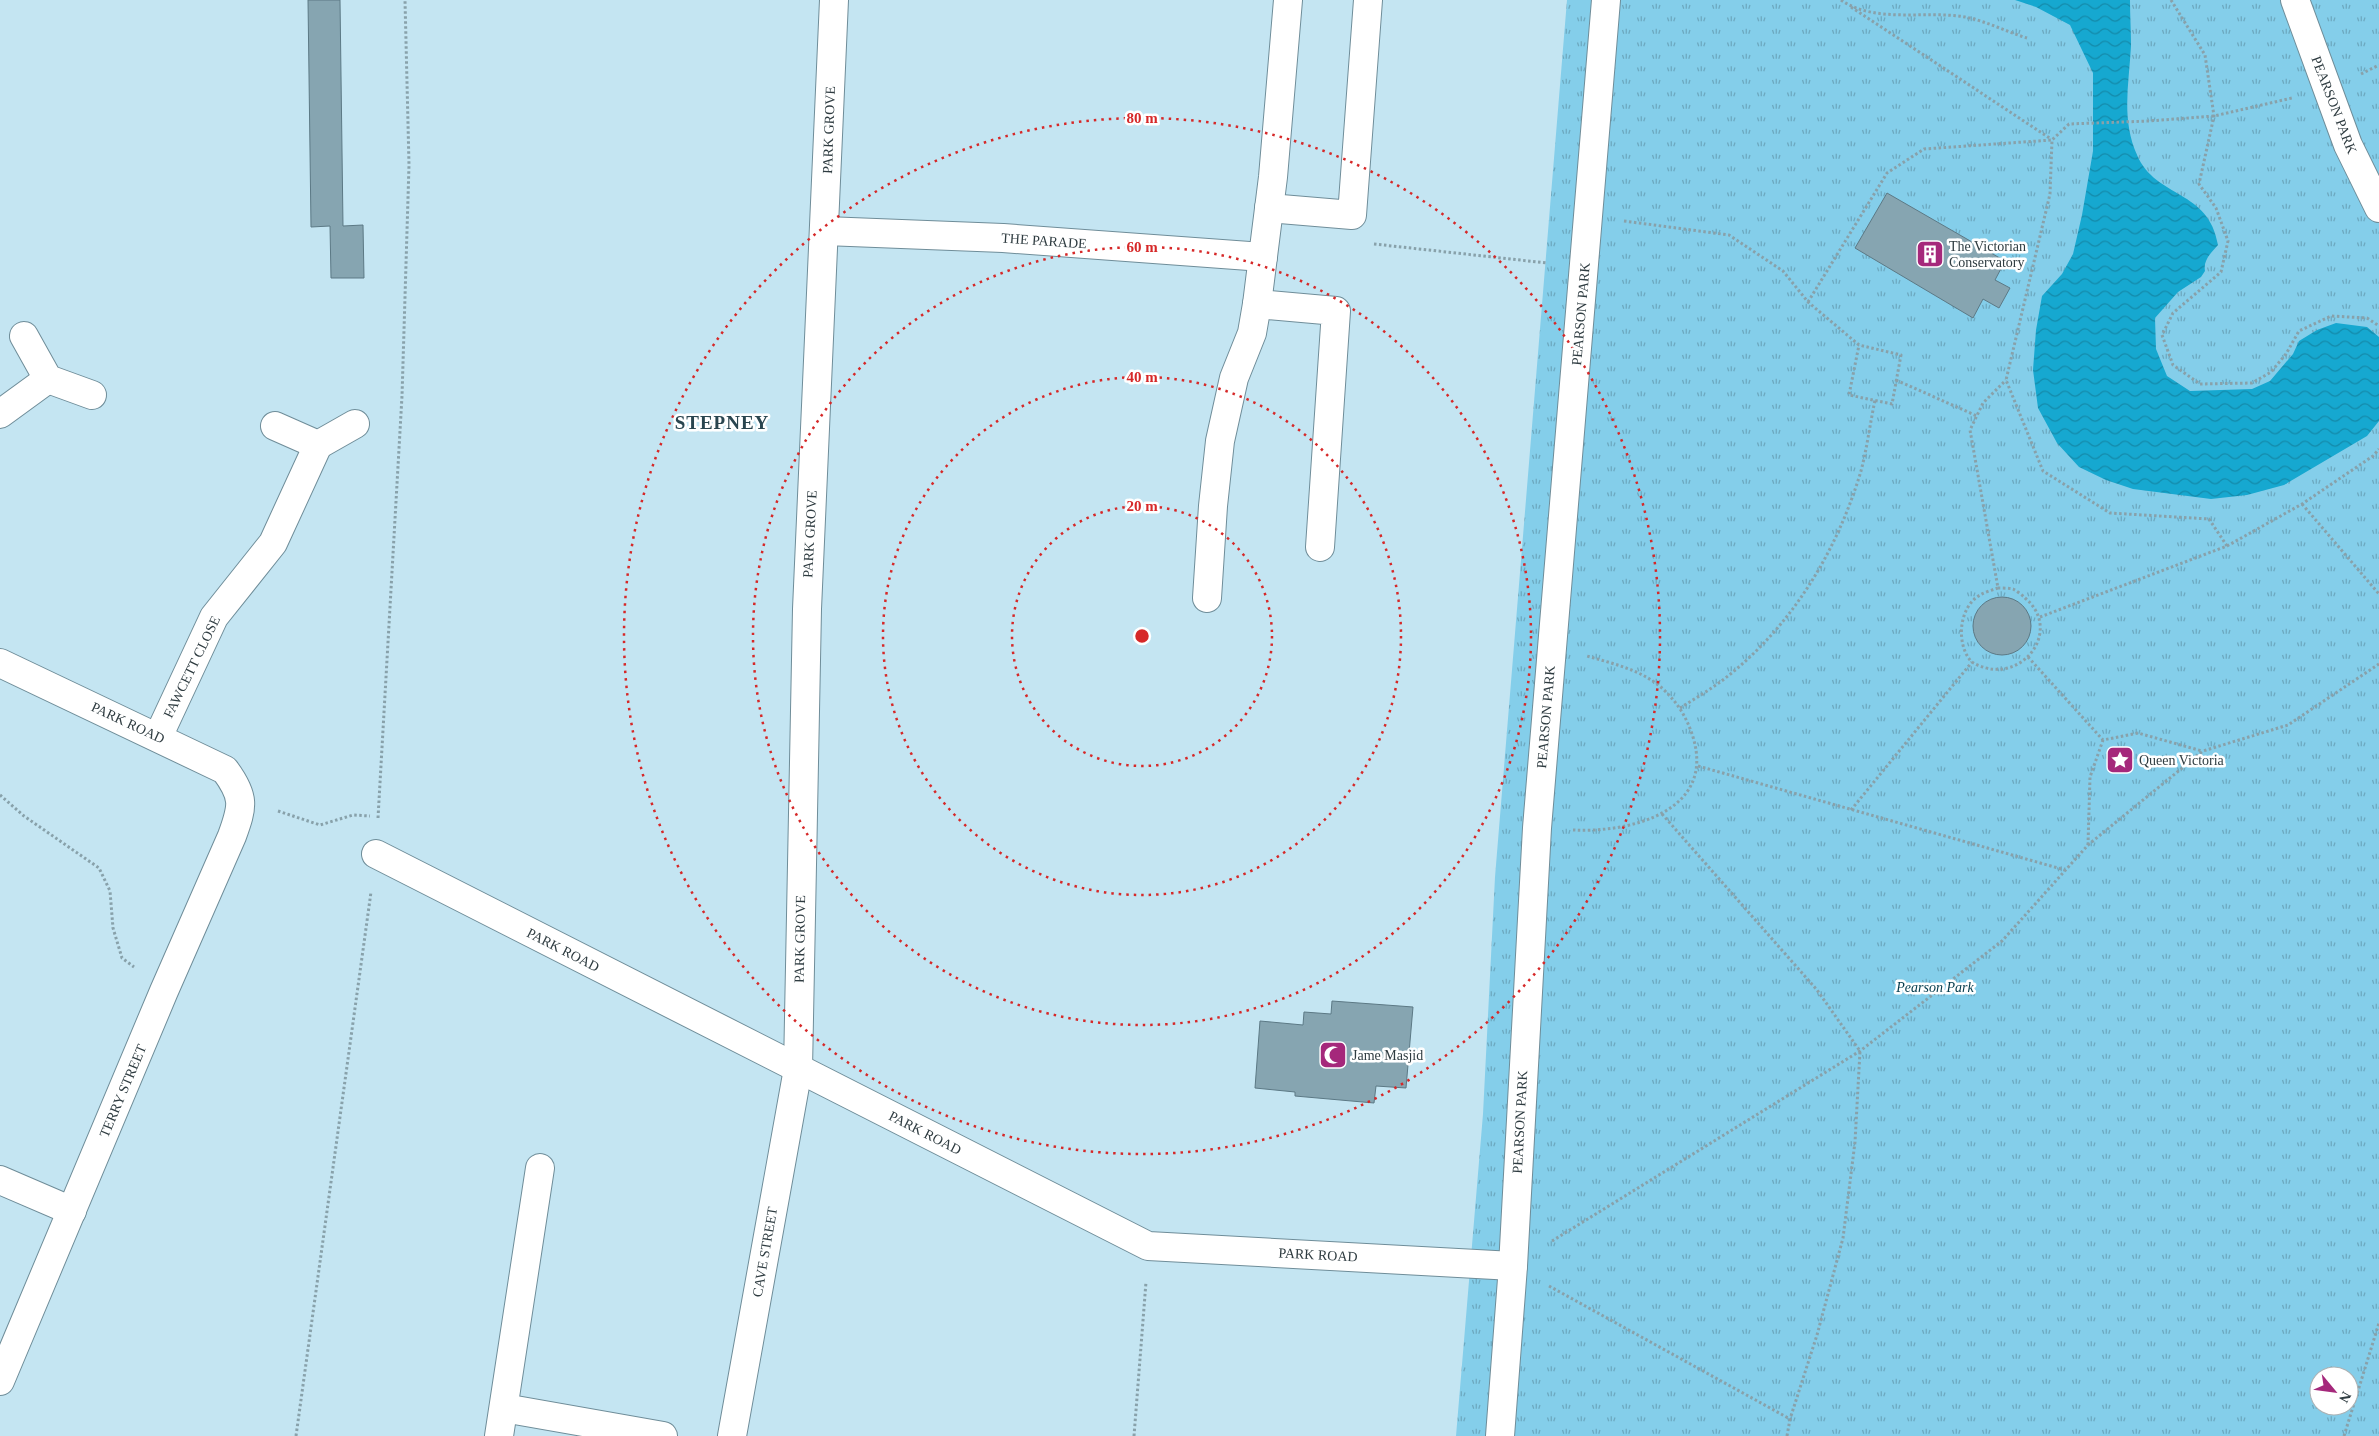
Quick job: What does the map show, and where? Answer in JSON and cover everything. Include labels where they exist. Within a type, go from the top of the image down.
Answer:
[{"type":"street","name":"PARK GROVE","points":[[798,1069],[807,609],[834,0]]},
{"type":"street","points":[[1207,598],[1213,506],[1220,441],[1234,378],[1252,333],[1257,304],[1273,177],[1288,0]]},
{"type":"street","points":[[1269,208],[1352,215],[1368,0]]},
{"type":"street","name":"PEARSON PARK","points":[[1500,1436],[1512,1266],[1537,828],[1606,0]]},
{"type":"street","name":"PEARSON PARK","points":[[2295,0],[2348,146],[2379,208]]},
{"type":"street","name":"THE PARADE","points":[[824,231],[1004,238],[1263,256]]},
{"type":"street","points":[[1257,304],[1336,311],[1320,546]]},
{"type":"street","points":[[24,336],[48,380],[92,395]]},
{"type":"street","points":[[0,414],[48,380]]},
{"type":"street","points":[[274,426],[318,445],[354,424]]},
{"type":"street","name":"FAWCETT CLOSE","points":[[158,737],[214,617],[273,543],[318,445]]},
{"type":"street","name":"PARK ROAD","points":[[0,663],[225,770],[235,784],[241,799]]},
{"type":"street","name":"TERRY STREET","points":[[0,1381],[164,991],[232,836],[240,814],[241,799]]},
{"type":"street","name":"PARK ROAD","points":[[376,854],[1148,1246],[1512,1266]]},
{"type":"street","name":"CAVE STREET","points":[[732,1436],[798,1069]]},
{"type":"street","points":[[499,1436],[540,1168]]},
{"type":"street","points":[[0,1180],[72,1211]]},
{"type":"street","points":[[504,1408],[663,1436]]},
{"type":"path","points":[[296,1436],[376,854],[402,396],[409,165],[405,0]]},
{"type":"path","points":[[1841,0],[2052,140]]},
{"type":"path","points":[[2171,0],[2205,55],[2214,116],[2200,184],[2216,208],[2228,241],[2220,272],[2174,313],[2162,335],[2173,365],[2200,384],[2252,383],[2271,372],[2286,354],[2300,331],[2331,316],[2368,318],[2379,326]]},
{"type":"path","points":[[1851,7],[1882,12],[1965,17],[2027,38]]},
{"type":"path","points":[[1808,302],[1887,173],[1924,149],[2052,140],[2068,124],[2214,116],[2327,90]]},
{"type":"path","points":[[1998,588],[1970,430],[1983,403],[2006,380],[2050,194],[2052,140]]},
{"type":"path","points":[[1589,216],[1729,235],[1783,271],[1808,302],[1858,345],[1901,356],[1892,404],[1849,395],[1858,345]]},
{"type":"path","points":[[1366,243],[1585,267]]},
{"type":"path","points":[[1896,380],[1977,416]]},
{"type":"path","points":[[2006,380],[2043,470],[2110,513],[2209,519],[2227,546]]},
{"type":"path","points":[[1680,708],[1728,676],[1762,645],[1795,609],[1841,528],[1861,471],[1875,400]]},
{"type":"path","points":[[2040,617],[2227,546],[2302,504],[2372,456],[2379,449]]},
{"type":"path","points":[[2302,504],[2379,594]]},
{"type":"path","points":[[1998,588],[2014,589],[2031,603],[2040,617],[2039,637],[2034,650],[2028,658],[2005,670],[1988,668],[1972,662],[1964,649],[1962,620],[1971,604],[1979,596],[1998,588]]},
{"type":"path","points":[[1537,828],[1593,831],[1641,823],[1662,814],[1682,799],[1698,766],[1698,753],[1689,725],[1680,708],[1662,689],[1637,672],[1587,656],[1552,654]]},
{"type":"path","points":[[2028,658],[2103,740]]},
{"type":"path","points":[[1851,810],[1972,662]]},
{"type":"path","points":[[1790,1419],[1512,1266],[1860,1051],[2002,941],[2088,845],[2203,751],[2288,725],[2379,664]]},
{"type":"path","points":[[2103,740],[2138,733],[2203,751]]},
{"type":"path","points":[[2088,845],[2090,777],[2103,740]]},
{"type":"path","points":[[1698,766],[2065,870]]},
{"type":"path","points":[[0,795],[24,816],[99,868],[110,891],[113,928],[122,958],[164,991]]},
{"type":"path","points":[[241,799],[320,826],[353,815],[378,817]]},
{"type":"path","points":[[1662,814],[1817,990],[1860,1051],[1854,1142],[1842,1238],[1817,1336],[1790,1419],[1787,1436]]},
{"type":"path","points":[[1134,1436],[1148,1246]]},
{"type":"path","points":[[2344,1436],[2379,1323]]},
{"type":"green space","name":"Pearson Park","points":[[1567,0],[2379,0],[2379,1436],[1456,1436],[1483,1114],[1495,877]]},
{"type":"water","points":[[2015,0],[2130,0],[2131,46],[2127,101],[2132,142],[2137,155],[2156,180],[2193,204],[2204,214],[2213,227],[2218,245],[2206,260],[2205,271],[2201,277],[2178,292],[2155,318],[2156,349],[2167,376],[2190,391],[2252,389],[2270,381],[2293,354],[2299,341],[2317,330],[2336,323],[2367,327],[2379,337],[2379,421],[2367,436],[2284,485],[2247,495],[2211,499],[2133,489],[2106,480],[2079,467],[2057,443],[2038,408],[2033,370],[2036,330],[2042,296],[2062,274],[2073,254],[2082,215],[2093,151],[2093,73],[2070,25],[2036,7]]},
{"type":"building","points":[[308,0],[340,0],[343,226],[363,225],[364,278],[331,278],[330,226],[311,227]]},
{"type":"building","name":"The Victorian Conservatory","points":[[1887,193],[2005,261],[1995,280],[2010,288],[1999,308],[1983,299],[1973,318],[1855,248]]},
{"type":"building","points":[[2002,597],[2018,602],[2026,610],[2031,626],[2026,642],[2018,650],[2002,655],[1986,650],[1978,642],[1973,626],[1978,610],[1986,602]]},
{"type":"building","name":"Jame Masjid","points":[[1332,1001],[1413,1007],[1406,1088],[1376,1086],[1374,1103],[1295,1096],[1295,1092],[1255,1088],[1260,1021],[1303,1025],[1304,1012],[1331,1014]]},
{"type":"place","name":"The Victorian Conservatory","points":[[1930,254]]},
{"type":"place","name":"Queen Victoria","points":[[2120,760]]},
{"type":"place","name":"Jame Masjid","points":[[1333,1055]]},
{"type":"district","name":"STEPNEY","points":[[722,422]]}]
